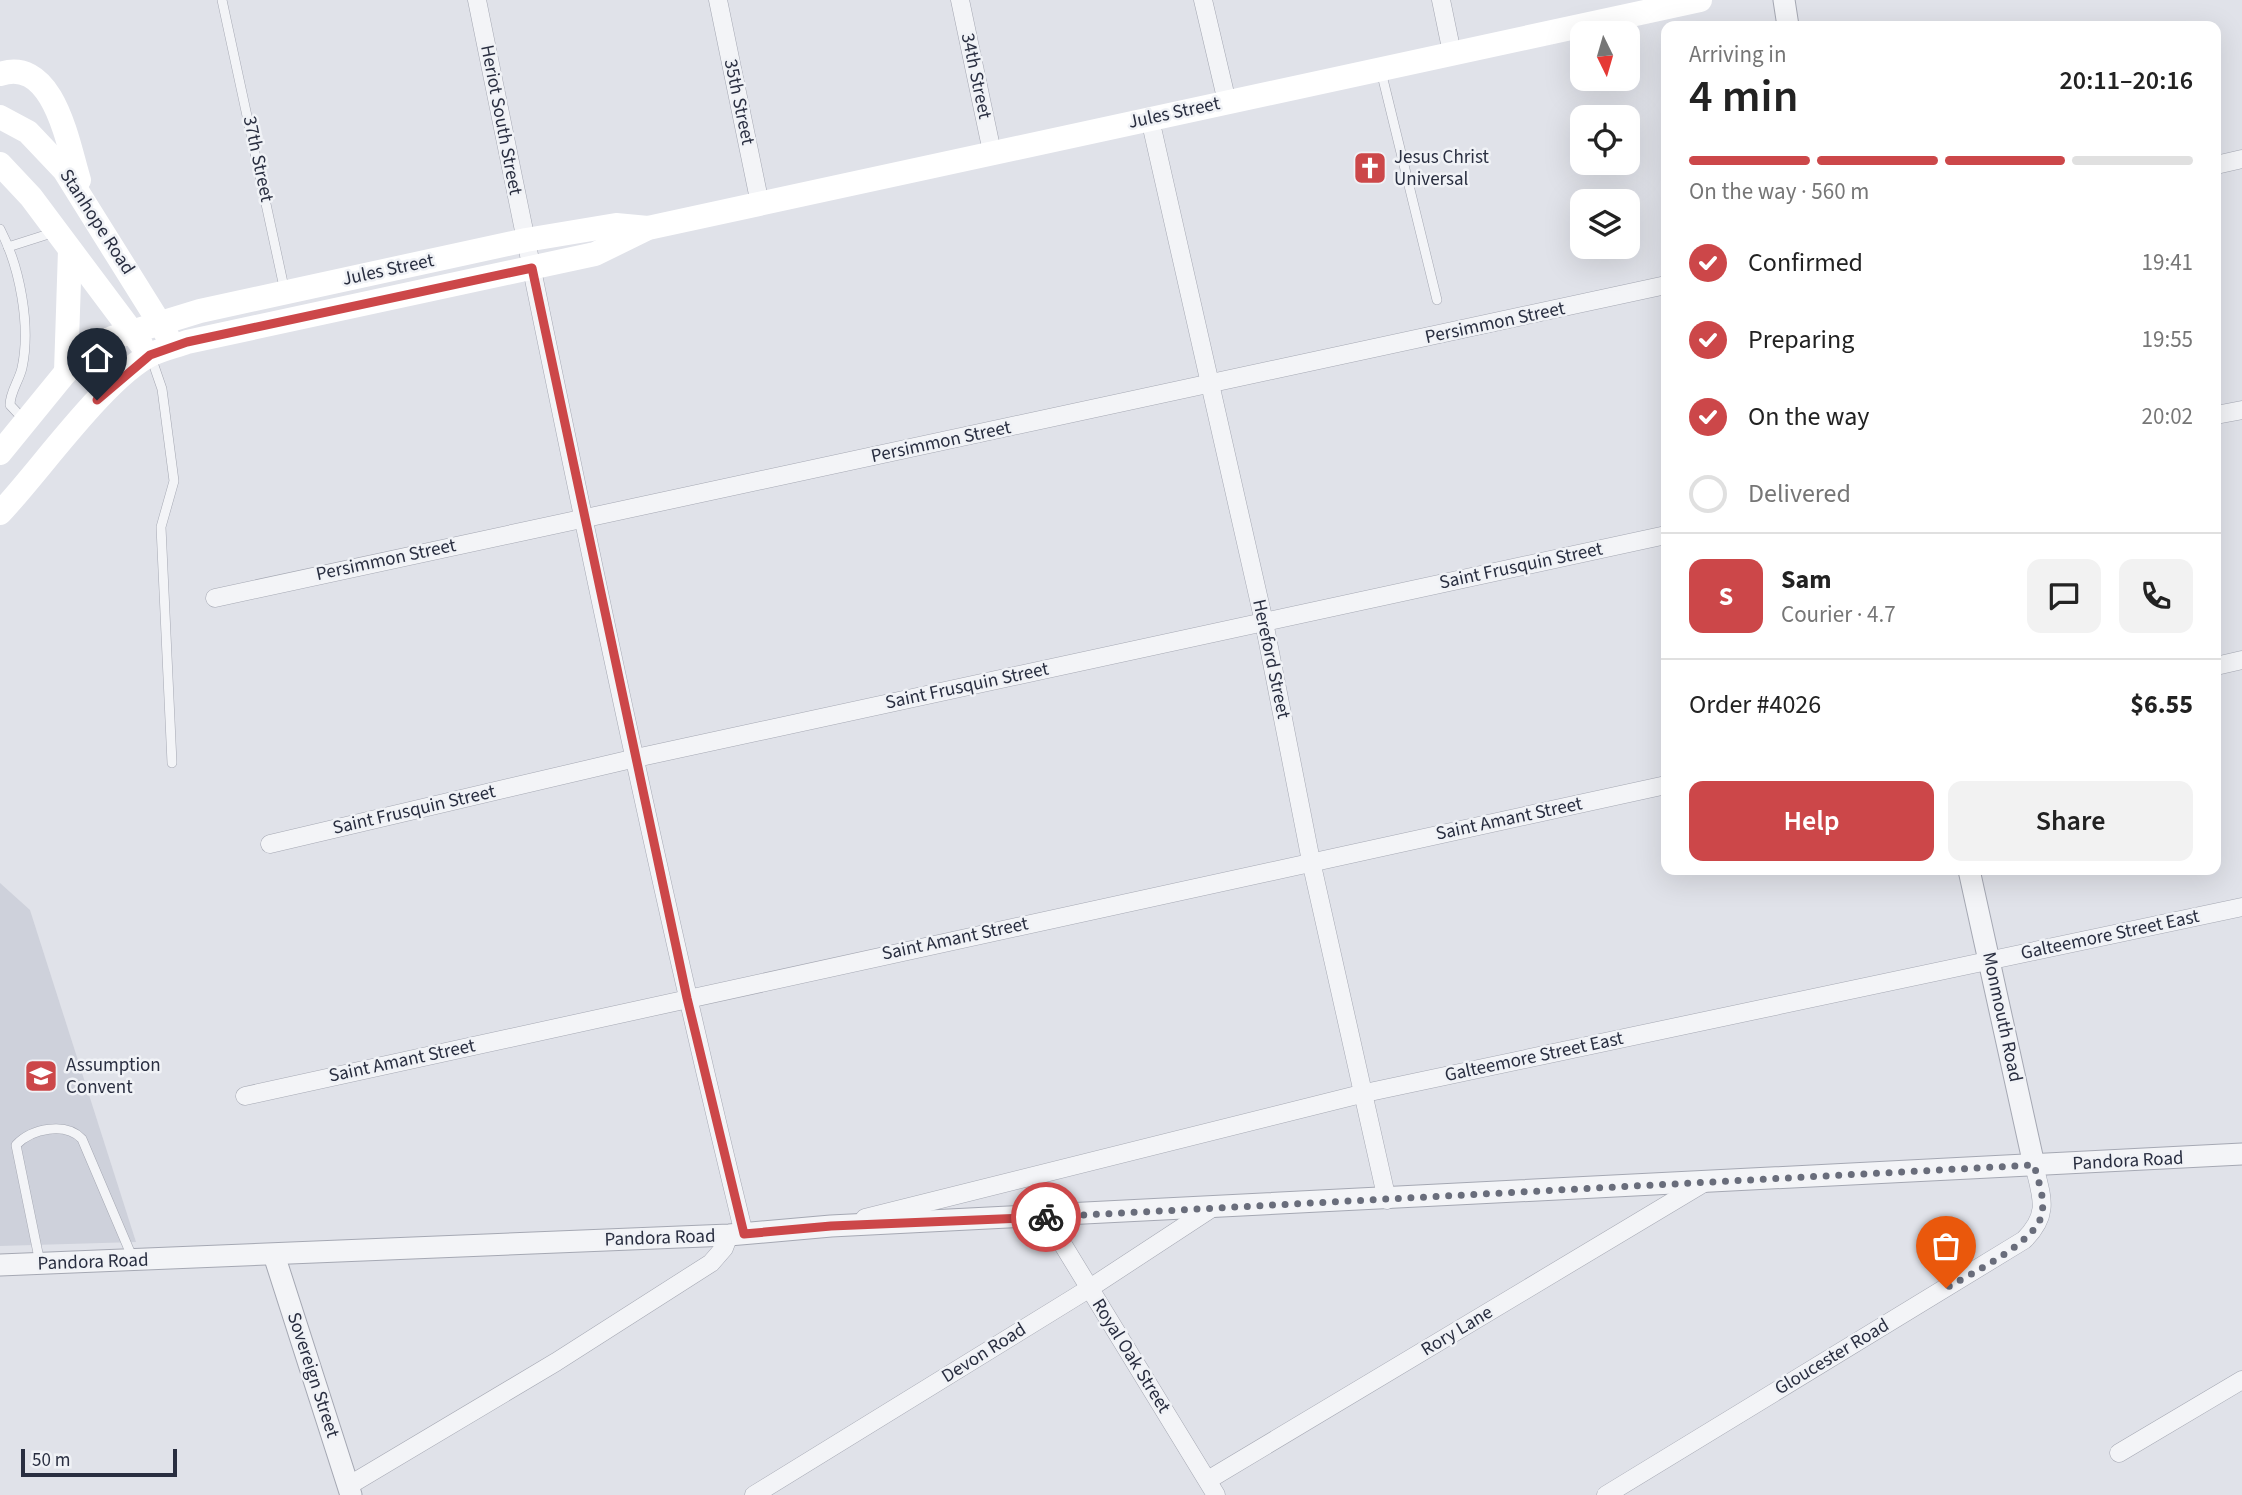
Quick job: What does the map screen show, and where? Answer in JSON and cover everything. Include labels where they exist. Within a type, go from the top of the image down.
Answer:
[{"type":"main road","name":"Jules Street","points":[[161,351],[604,251],[648,228],[1381,69],[1661,5],[1700,0]]},
{"type":"main road","points":[[0,74],[14,71],[30,75],[51,97],[88,207]]},
{"type":"main road","name":"Stanhope Road","points":[[0,117],[28,132],[48,150],[88,207],[162,322],[161,351],[130,332],[32,197],[0,164]]},
{"type":"main road","name":"Jules Street","points":[[0,453],[66,372],[97,346],[130,332],[285,292],[526,240],[616,225],[648,228]]},
{"type":"main road","points":[[63,241],[70,325],[66,372]]},
{"type":"main road","points":[[0,513],[9,491],[97,400],[161,351]]},
{"type":"street","name":"Heriot South Street","points":[[477,0],[583,517],[736,1235]]},
{"type":"street","name":"35th Street","points":[[718,0],[760,204]]},
{"type":"street","name":"34th Street","points":[[960,0],[992,152]]},
{"type":"street","points":[[1202,0],[1227,102]]},
{"type":"street","points":[[1441,0],[1452,53]]},
{"type":"street","name":"Hereford Street","points":[[1150,119],[1264,622],[1311,861],[1387,1200]]},
{"type":"street","points":[[2221,164],[2242,159]]},
{"type":"street","name":"Persimmon Street","points":[[215,598],[1661,286]]},
{"type":"street","points":[[2221,414],[2242,410]]},
{"type":"street","name":"Saint Frusquin Street","points":[[270,844],[636,758],[1661,536]]},
{"type":"street","points":[[2221,665],[2242,660]]},
{"type":"street","name":"Saint Amant Street","points":[[245,1096],[1661,786]]},
{"type":"street","name":"Monmouth Road","points":[[1970,875],[2034,1165]]},
{"type":"street","name":"Galteemore Street East","points":[[831,1226],[1365,1093],[2242,907]]},
{"type":"street","name":"Pandora Road","points":[[0,1265],[736,1235],[831,1226],[1387,1200],[2242,1154]]},
{"type":"street","name":"Gloucester Road","points":[[1606,1495],[2024,1240],[2040,1222],[2042,1213],[2034,1165]]},
{"type":"street","name":"Rory Lane","points":[[1212,1488],[1707,1181]]},
{"type":"street","name":"Devon Road","points":[[754,1495],[1090,1288],[1212,1208]]},
{"type":"street","name":"Royal Oak Street","points":[[1046,1217],[1212,1488]]},
{"type":"street","points":[[350,1491],[712,1263],[736,1235]]},
{"type":"street","name":"Sovereign Street","points":[[274,1255],[350,1491]]},
{"type":"street","points":[[2119,1453],[2242,1380]]},
{"type":"lane","name":"37th Street","points":[[222,0],[290,320]]},
{"type":"lane","points":[[1381,69],[1437,300]]},
{"type":"lane","points":[[0,229],[8,247],[19,292],[25,336],[22,368],[10,405],[25,422]]},
{"type":"lane","points":[[8,247],[63,241]]},
{"type":"lane","points":[[161,351],[162,389],[174,481],[161,527],[172,763]]},
{"type":"lane","points":[[40,1264],[16,1145],[20,1140],[57,1128],[75,1132],[82,1139],[134,1261]]},
{"type":"shaded area","name":"Assumption Convent","points":[[0,883],[30,910],[136,1242],[0,1246]]},
{"type":"way so far","points":[[1046,1217],[2034,1165],[2043,1205],[2040,1222],[2024,1240],[1946,1288]]},
{"type":"place","name":"Jesus Christ Universal","points":[[1370,168]]},
{"type":"place","name":"Assumption Convent","points":[[41,1076]]},
{"type":"route","points":[[97,400],[129,370],[150,355],[187,342],[532,268],[687,998],[744,1234],[831,1226],[1046,1217]]}]
